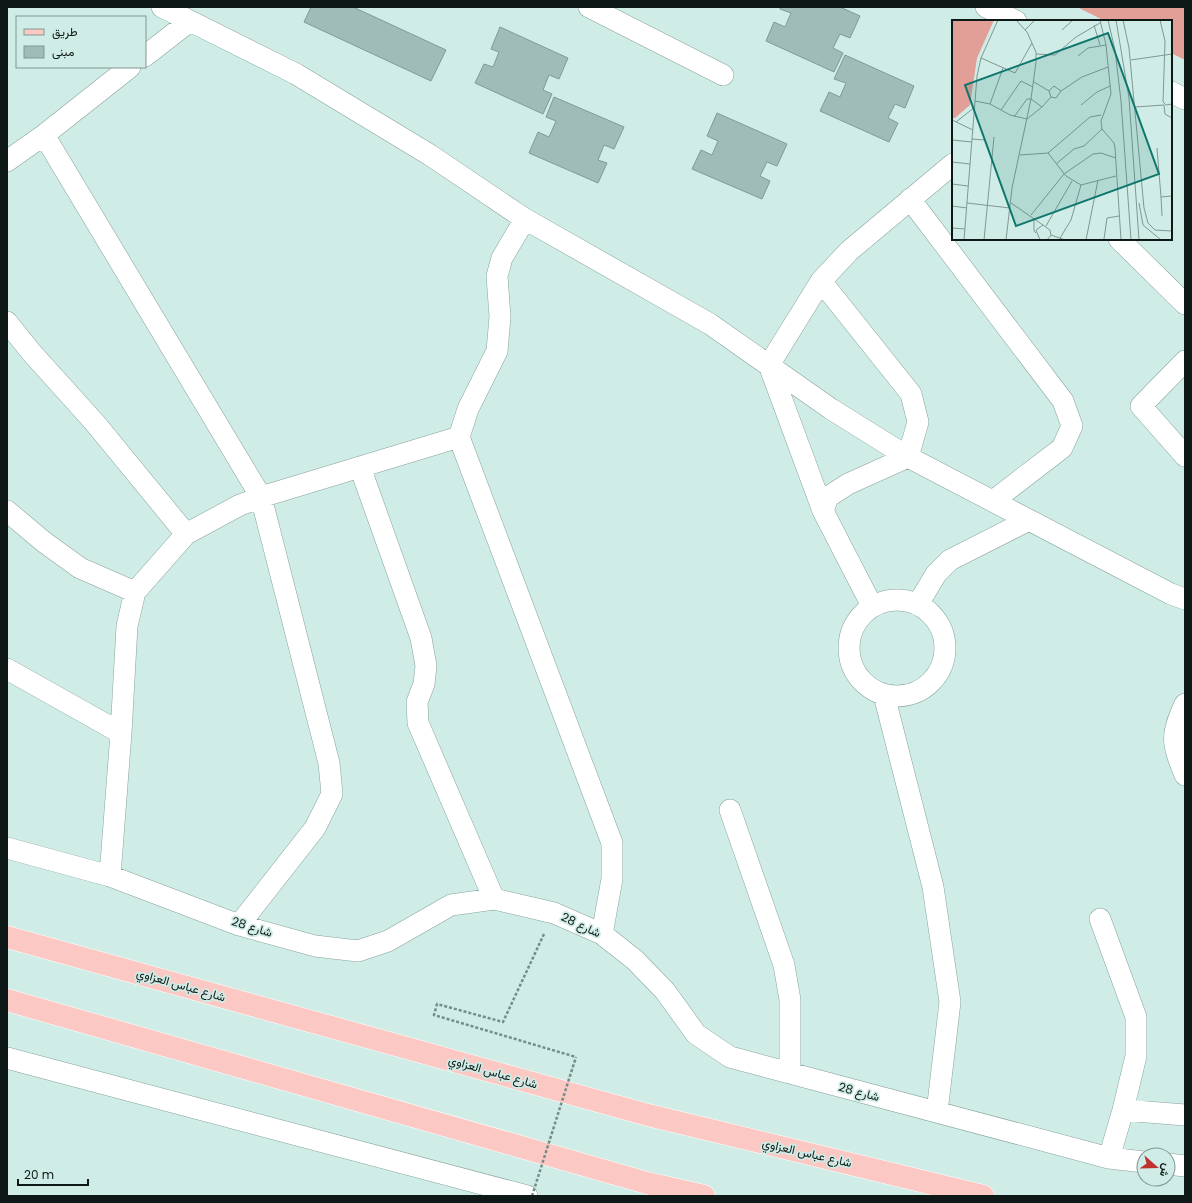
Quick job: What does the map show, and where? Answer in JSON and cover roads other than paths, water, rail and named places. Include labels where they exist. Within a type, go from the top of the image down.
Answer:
[{"type":"main road","name":"شارع عباس العزاوي","points":[[7,937],[648,1115],[983,1196]]},
{"type":"main road","points":[[7,1000],[647,1183],[704,1196]]},
{"type":"main road","points":[[7,1004],[46,1011]]},
{"type":"street","points":[[162,7],[296,74],[430,155],[525,219],[710,324],[831,408],[908,457],[1171,594],[1185,599]]},
{"type":"street","points":[[589,7],[723,75]]},
{"type":"street","points":[[146,55],[190,20]]},
{"type":"street","points":[[11,154],[44,135],[129,68]]},
{"type":"street","points":[[1172,92],[1185,99]]},
{"type":"street","points":[[44,135],[261,497],[329,763],[332,794],[316,828],[239,925]]},
{"type":"street","points":[[769,365],[821,281],[849,250],[952,165]]},
{"type":"street","points":[[910,199],[1063,401],[1072,426],[1062,448],[993,501]]},
{"type":"street","points":[[525,219],[502,258],[497,276],[500,317],[497,351],[468,409],[459,436],[612,843],[612,879],[602,934]]},
{"type":"street","points":[[1120,240],[1185,304]]},
{"type":"street","points":[[821,281],[911,394],[918,422],[908,457],[848,484],[828,497],[823,511]]},
{"type":"street","points":[[7,322],[31,352],[95,423],[186,534]]},
{"type":"street","points":[[1185,361],[1141,406],[1185,456]]},
{"type":"street","points":[[769,365],[823,511],[872,606]]},
{"type":"street","points":[[110,876],[121,733],[126,626],[134,592],[186,534],[240,505],[261,497],[459,436]]},
{"type":"street","points":[[360,467],[421,638],[426,666],[424,684],[417,702],[418,723],[494,899]]},
{"type":"street","points":[[7,511],[44,542],[80,568],[134,592]]},
{"type":"street","points":[[918,604],[936,574],[950,560],[1029,520]]},
{"type":"street","points":[[902,600],[918,604],[931,614],[941,627],[945,643],[944,658],[938,673],[927,686],[912,694],[901,696],[884,695],[870,688],[858,677],[851,661],[849,645],[852,632],[860,617],[872,606],[885,601],[902,600]]},
{"type":"street","points":[[7,669],[121,733]]},
{"type":"street","points":[[884,695],[933,887],[950,1002],[938,1112]]},
{"type":"street","points":[[1185,704],[1174,734],[1175,748],[1185,775]]},
{"type":"street","points":[[730,810],[784,965],[790,1000],[790,1073]]},
{"type":"street","name":"شارع 28","points":[[7,848],[110,876],[239,925],[315,946],[358,951],[388,941],[451,905],[494,899],[554,913],[602,934],[635,960],[665,991],[696,1034],[730,1057],[1109,1158],[1136,1161]]},
{"type":"street","points":[[1100,919],[1136,1017],[1136,1056],[1123,1110],[1109,1158]]},
{"type":"street","points":[[7,1058],[527,1196]]},
{"type":"street","points":[[1123,1110],[1185,1115]]}]
